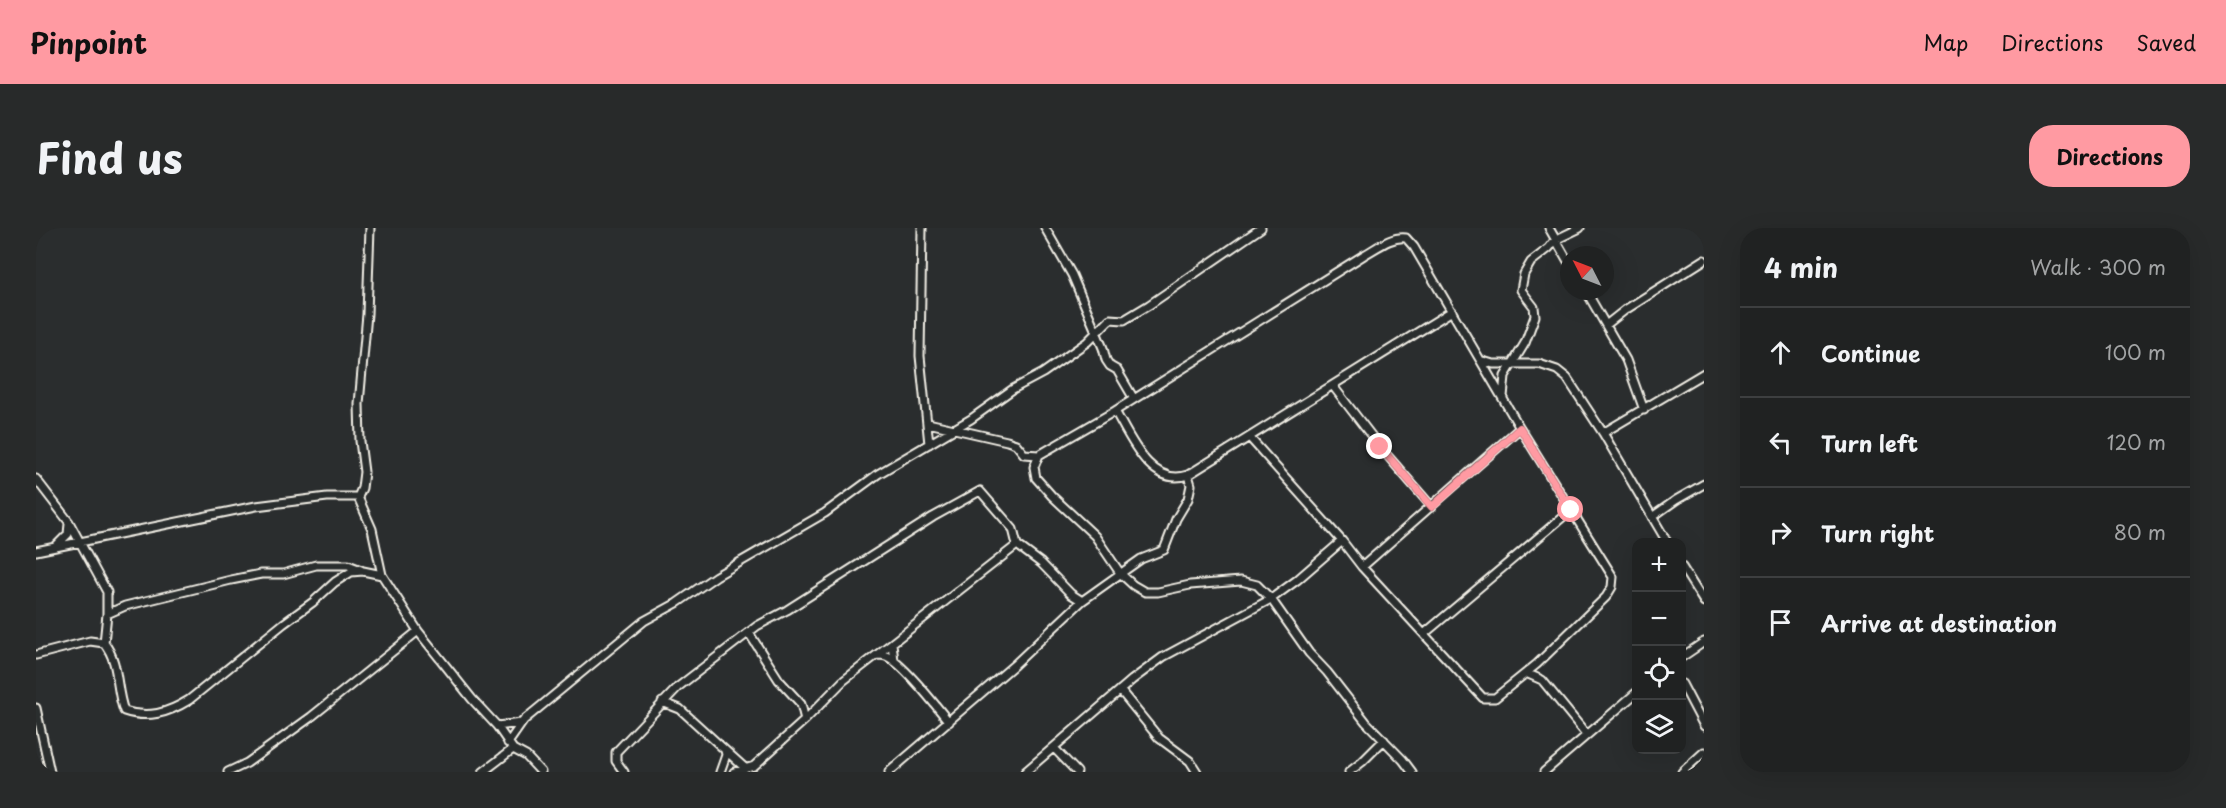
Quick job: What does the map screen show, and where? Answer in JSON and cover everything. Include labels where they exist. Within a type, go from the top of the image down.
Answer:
[{"type":"street","points":[[370,228],[368,303],[359,404],[364,472],[358,497],[372,529],[382,575],[418,631],[472,699],[510,746],[526,756],[541,772]]},
{"type":"street","points":[[922,228],[920,356],[929,444]]},
{"type":"street","points":[[1045,228],[1072,275],[1106,360],[1117,370],[1134,399]]},
{"type":"street","points":[[483,772],[510,746],[522,723],[644,621],[825,513],[878,474],[971,418],[1013,389],[1043,373],[1096,333],[1110,319],[1124,320],[1149,305],[1261,228]]},
{"type":"street","points":[[1548,228],[1560,248]]},
{"type":"street","points":[[1503,397],[1505,376],[1526,343],[1535,316],[1534,307],[1521,290],[1524,274],[1531,262],[1549,248],[1555,240],[1580,228]]},
{"type":"street","points":[[1563,246],[1568,234]]},
{"type":"street","points":[[1034,467],[1040,455],[1364,255],[1399,237],[1406,238],[1414,247],[1483,361],[1520,428],[1613,577],[1612,587],[1606,597],[1526,673],[1494,698],[1483,698],[1362,567],[1342,541],[1250,438]]},
{"type":"street","points":[[1606,325],[1625,310],[1704,260]]},
{"type":"street","points":[[1591,300],[1633,374],[1644,410]]},
{"type":"street","points":[[1114,411],[1148,463],[1162,475],[1172,478],[1188,475],[1452,311]]},
{"type":"street","points":[[1483,361],[1539,364],[1557,370],[1567,378],[1603,433],[1664,538]]},
{"type":"street","points":[[1603,433],[1704,373]]},
{"type":"street","points":[[1333,386],[1380,447],[1432,507]]},
{"type":"street","points":[[928,423],[951,430],[970,431],[1016,444],[1034,467],[1036,478],[1095,536],[1120,573],[1145,592],[1158,592],[1190,585],[1241,581],[1257,585],[1271,599],[1309,653],[1412,772]]},
{"type":"street","points":[[1362,567],[1520,428]]},
{"type":"street","points":[[1024,454],[1040,455]]},
{"type":"street","points":[[894,770],[1082,601],[1141,559],[1164,550],[1176,519],[1188,499],[1191,485],[1188,475]]},
{"type":"street","points":[[36,479],[69,522],[107,592],[104,643],[116,663],[120,700],[124,711],[136,715],[150,716],[189,700],[335,582],[351,572],[363,571]]},
{"type":"street","points":[[1652,517],[1676,500],[1703,489]]},
{"type":"street","points":[[624,772],[615,761],[616,752],[675,690],[757,626],[807,597],[908,532],[980,491],[1013,529],[1017,545],[1041,563],[1071,594],[1082,601]]},
{"type":"street","points":[[36,551],[256,506],[327,496],[358,497]]},
{"type":"street","points":[[1424,634],[1571,510]]},
{"type":"street","points":[[54,547],[68,534],[69,522]]},
{"type":"street","points":[[1025,772],[1120,690],[1163,657],[1271,599],[1342,541]]},
{"type":"street","points":[[734,772],[754,765],[805,720],[843,681],[1017,545]]},
{"type":"street","points":[[107,614],[124,606],[231,580],[261,574],[283,574],[316,565],[348,565],[382,575]]},
{"type":"street","points":[[1686,573],[1704,602]]},
{"type":"street","points":[[228,772],[239,769],[311,717],[418,631]]},
{"type":"street","points":[[749,633],[779,680],[801,704],[805,720]]},
{"type":"street","points":[[36,655],[90,641],[104,643]]},
{"type":"street","points":[[1686,654],[1704,642]]},
{"type":"street","points":[[892,643],[894,661]]},
{"type":"street","points":[[877,655],[886,656],[894,661],[933,701],[949,722]]},
{"type":"street","points":[[1526,673],[1542,680],[1587,735]]},
{"type":"street","points":[[675,690],[677,707]]},
{"type":"street","points":[[1120,690],[1158,738],[1190,761],[1197,772]]},
{"type":"street","points":[[1686,692],[1704,726]]},
{"type":"street","points":[[1544,772],[1632,696]]},
{"type":"street","points":[[662,702],[677,707],[746,768]]},
{"type":"street","points":[[36,708],[50,772]]},
{"type":"street","points":[[496,726],[522,723]]},
{"type":"street","points":[[1349,772],[1384,740]]},
{"type":"street","points":[[1054,748],[1077,772]]},
{"type":"street","points":[[720,772],[726,755],[725,750]]},
{"type":"street","points":[[1682,772],[1704,752]]},
{"type":"route","points":[[1380,447],[1432,507],[1520,428],[1571,510]]}]
